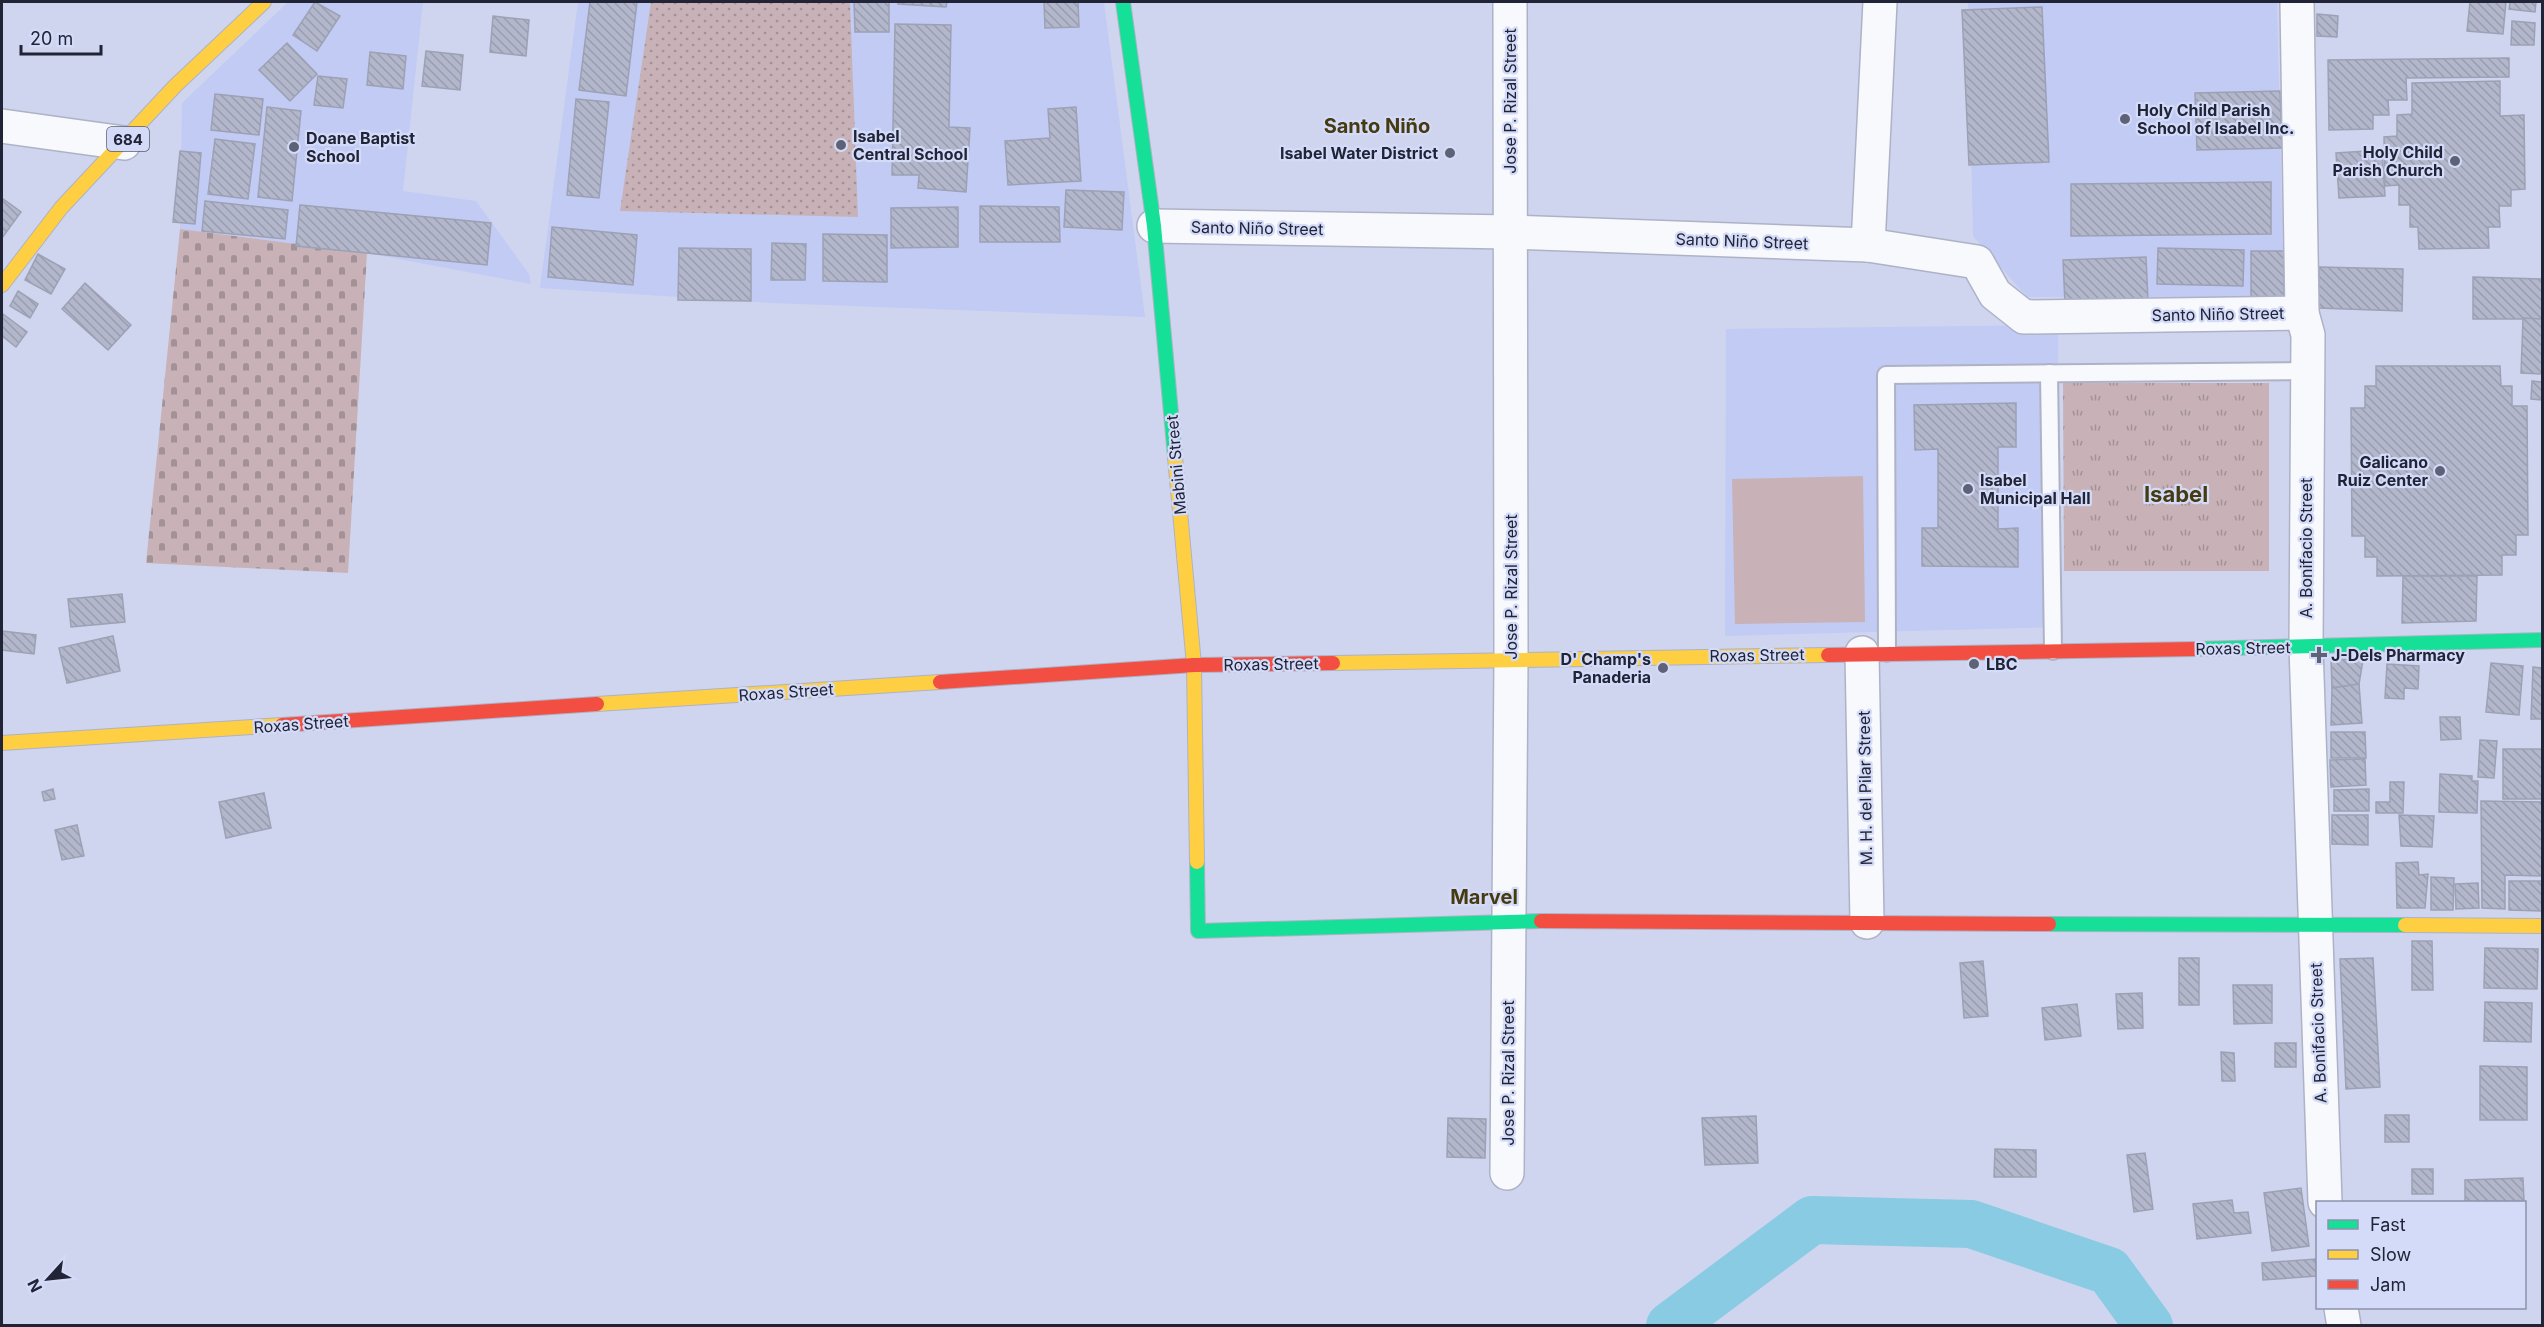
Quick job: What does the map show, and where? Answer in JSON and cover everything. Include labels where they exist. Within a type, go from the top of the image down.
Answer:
[{"type":"main road","name":"684","points":[[2,285],[61,208],[175,86],[264,2]]},
{"type":"main road","name":"Mabini Street","points":[[1124,2],[1155,226],[1194,665],[1198,931],[1509,921]]},
{"type":"main road","name":"Roxas Street","points":[[2,743],[1194,665],[2306,647],[2542,640]]},
{"type":"main road","points":[[1509,921],[2313,923],[2542,926]]},
{"type":"street","name":"Jose P. Rizal Street","points":[[1507,1173],[1511,659],[1510,2]]},
{"type":"street","points":[[1868,245],[1880,2]]},
{"type":"street","name":"A. Bonifacio Street","points":[[2297,2],[2302,313],[2308,335],[2306,647],[2313,923],[2325,1201]]},
{"type":"street","points":[[2,126],[124,143]]},
{"type":"street","name":"Santo Niño Street","points":[[1155,226],[1510,232],[1868,245],[1977,262],[1995,294],[2024,318],[2302,313]]},
{"type":"street","name":"M. H. del Pilar Street","points":[[1867,922],[1875,653]]},
{"type":"street","points":[[2341,1309],[2344,1326]]},
{"type":"lane","points":[[1875,653],[1886,375],[2307,371]]},
{"type":"lane","points":[[2049,373],[2053,651]]},
{"type":"shaded area","name":"Doane Baptist School","points":[[288,2],[423,2],[403,191],[476,201],[529,274],[531,284],[367,253],[180,229],[182,103]]},
{"type":"shaded area","name":"Isabel Central School","points":[[578,2],[1104,2],[1145,317],[772,303],[540,288]]},
{"type":"shaded area","name":"Holy Child Parish School of Isabel Inc.","points":[[1968,2],[2277,2],[2284,297],[2027,297],[1973,236]]},
{"type":"shaded area","points":[[2058,325],[2059,627],[1725,636],[1726,329]]},
{"type":"green space","points":[[651,2],[850,2],[858,217],[620,211]]},
{"type":"green space","points":[[180,229],[367,253],[348,573],[146,563]]},
{"type":"green space","points":[[2063,383],[2269,383],[2269,571],[2064,571]]},
{"type":"green space","points":[[1863,476],[1865,622],[1735,624],[1732,479]]},
{"type":"building","points":[[315,2],[340,16],[317,51],[293,35]]},
{"type":"building","points":[[590,2],[637,2],[626,96],[579,90]]},
{"type":"building","points":[[854,2],[889,2],[889,32],[855,32]]},
{"type":"building","points":[[898,2],[947,2],[946,7],[898,4]]},
{"type":"building","points":[[1044,2],[1078,2],[1079,27],[1045,28]]},
{"type":"building","points":[[2470,2],[2506,2],[2503,34],[2467,31]]},
{"type":"building","points":[[2510,2],[2536,2],[2535,12],[2509,9]]},
{"type":"building","points":[[2042,7],[2049,162],[1969,165],[1962,10]]},
{"type":"building","points":[[2317,14],[2338,16],[2337,37],[2317,36]]},
{"type":"building","points":[[493,16],[529,20],[526,56],[490,52]]},
{"type":"building","points":[[2512,21],[2535,23],[2534,45],[2511,45]]},
{"type":"building","points":[[895,24],[951,25],[949,127],[970,128],[966,192],[918,188],[919,175],[892,175]]},
{"type":"building","points":[[287,43],[317,74],[290,101],[259,70]]},
{"type":"building","points":[[426,51],[463,55],[460,90],[422,86]]},
{"type":"building","points":[[370,52],[406,56],[403,89],[367,85]]},
{"type":"building","points":[[2509,58],[2509,77],[2406,78],[2407,100],[2388,100],[2389,115],[2373,115],[2373,129],[2329,130],[2328,60]]},
{"type":"building","points":[[318,76],[347,79],[343,108],[314,105]]},
{"type":"building","name":"Holy Child Parish Church","points":[[2500,81],[2500,116],[2524,115],[2525,189],[2511,190],[2511,206],[2499,206],[2500,227],[2488,227],[2489,248],[2419,249],[2418,227],[2410,227],[2410,205],[2399,205],[2399,185],[2385,186],[2384,137],[2397,136],[2397,115],[2412,114],[2412,83]]},
{"type":"building","points":[[2280,91],[2282,148],[2197,150],[2195,93]]},
{"type":"building","points":[[215,94],[263,99],[259,135],[211,130]]},
{"type":"building","points":[[576,99],[609,102],[599,198],[567,195]]},
{"type":"building","points":[[267,107],[301,111],[292,201],[258,197]]},
{"type":"building","points":[[1076,107],[1081,181],[1008,185],[1005,141],[1050,138],[1048,109]]},
{"type":"building","points":[[215,139],[255,144],[248,199],[208,194]]},
{"type":"building","points":[[2382,150],[2385,196],[2339,198],[2336,153]]},
{"type":"building","points":[[180,151],[201,153],[195,224],[173,222]]},
{"type":"building","points":[[2271,182],[2271,234],[2071,236],[2071,184]]},
{"type":"building","points":[[1066,190],[1124,192],[1122,230],[1064,227]]},
{"type":"building","points":[[2,198],[21,212],[2,238]]},
{"type":"building","points":[[205,201],[288,210],[285,239],[202,231]]},
{"type":"building","points":[[300,205],[491,223],[487,265],[296,246]]},
{"type":"building","points":[[980,206],[1059,207],[1060,242],[980,242]]},
{"type":"building","points":[[958,207],[958,247],[891,248],[891,208]]},
{"type":"building","points":[[552,227],[637,235],[633,285],[548,277]]},
{"type":"building","points":[[823,234],[887,235],[887,282],[823,281]]},
{"type":"building","points":[[772,243],[806,244],[805,280],[771,280]]},
{"type":"building","points":[[679,248],[751,249],[751,301],[678,300]]},
{"type":"building","points":[[2158,248],[2244,250],[2243,286],[2157,284]]},
{"type":"building","points":[[2251,251],[2284,251],[2284,297],[2251,297]]},
{"type":"building","points":[[38,254],[65,269],[51,294],[25,280]]},
{"type":"building","points":[[2146,257],[2148,301],[2065,304],[2063,260]]},
{"type":"building","points":[[2319,267],[2403,269],[2402,311],[2318,308]]},
{"type":"building","points":[[2473,277],[2542,279],[2542,319],[2473,319]]},
{"type":"building","points":[[85,283],[131,325],[108,350],[62,309]]},
{"type":"building","points":[[18,291],[38,304],[30,318],[10,306]]},
{"type":"building","points":[[3,314],[27,332],[16,347],[2,336]]},
{"type":"building","points":[[2523,318],[2542,319],[2542,374],[2521,373]]},
{"type":"building","name":"Galicano Ruiz Center","points":[[2376,366],[2500,366],[2501,386],[2512,386],[2512,406],[2527,406],[2528,535],[2516,535],[2516,555],[2502,555],[2502,575],[2377,576],[2377,557],[2365,557],[2365,536],[2352,536],[2351,408],[2365,408],[2365,386],[2376,386]]},
{"type":"building","points":[[2532,381],[2542,382],[2542,400],[2531,399]]},
{"type":"building","name":"Isabel Municipal Hall","points":[[2016,403],[2016,447],[1998,447],[1998,529],[2018,528],[2018,567],[1922,566],[1922,528],[1938,528],[1938,449],[1915,450],[1914,405]]},
{"type":"building","points":[[2403,576],[2477,576],[2476,621],[2402,623]]},
{"type":"building","points":[[122,594],[125,622],[71,627],[68,599]]},
{"type":"building","points":[[2,631],[36,635],[34,654],[2,650]]},
{"type":"building","points":[[113,636],[120,671],[67,683],[59,648]]},
{"type":"building","points":[[2331,659],[2363,660],[2359,684],[2332,688]]},
{"type":"building","points":[[2491,663],[2523,666],[2519,715],[2486,712]]},
{"type":"building","points":[[2387,664],[2419,666],[2418,689],[2404,688],[2404,699],[2385,698]]},
{"type":"building","points":[[2533,667],[2542,668],[2542,719],[2531,719]]},
{"type":"building","points":[[2359,684],[2362,723],[2331,725],[2332,688]]},
{"type":"building","points":[[2440,717],[2460,717],[2461,739],[2441,740]]},
{"type":"building","points":[[2331,732],[2365,732],[2366,758],[2331,758]]},
{"type":"building","points":[[2480,740],[2497,741],[2494,778],[2478,777]]},
{"type":"building","points":[[2503,749],[2542,749],[2542,799],[2503,799]]},
{"type":"building","points":[[2365,759],[2366,785],[2331,787],[2330,760]]},
{"type":"building","points":[[2440,774],[2472,776],[2472,781],[2478,781],[2477,813],[2439,812]]},
{"type":"building","points":[[2390,782],[2404,782],[2403,813],[2376,813],[2376,802],[2390,802]]},
{"type":"building","points":[[53,789],[55,799],[44,801],[42,792]]},
{"type":"building","points":[[2369,789],[2369,811],[2334,811],[2334,790]]},
{"type":"building","points":[[264,793],[271,828],[226,838],[219,802]]},
{"type":"building","points":[[2481,801],[2542,802],[2542,876],[2505,875],[2505,909],[2482,908]]},
{"type":"building","points":[[2332,815],[2368,815],[2368,845],[2332,844]]},
{"type":"building","points":[[2399,815],[2434,816],[2432,847],[2401,846]]},
{"type":"building","points":[[77,825],[84,856],[62,860],[55,830]]},
{"type":"building","points":[[2418,862],[2419,875],[2428,874],[2425,908],[2397,908],[2396,863]]},
{"type":"building","points":[[2431,877],[2454,878],[2453,910],[2431,910]]},
{"type":"building","points":[[2509,881],[2542,881],[2542,911],[2509,910]]},
{"type":"building","points":[[2478,883],[2479,908],[2456,909],[2455,884]]},
{"type":"building","points":[[2412,941],[2432,941],[2433,990],[2412,990]]},
{"type":"building","points":[[2485,948],[2538,949],[2537,989],[2484,988]]},
{"type":"building","points":[[2179,958],[2199,958],[2199,1005],[2179,1005]]},
{"type":"building","points":[[2373,958],[2380,1087],[2346,1089],[2340,959]]},
{"type":"building","points":[[1983,961],[1988,1016],[1964,1018],[1960,963]]},
{"type":"building","points":[[2233,985],[2272,985],[2272,1023],[2234,1024]]},
{"type":"building","points":[[2142,993],[2143,1028],[2118,1029],[2116,994]]},
{"type":"building","points":[[2485,1002],[2532,1003],[2531,1042],[2484,1041]]},
{"type":"building","points":[[2077,1004],[2081,1036],[2045,1040],[2042,1008]]},
{"type":"building","points":[[2275,1043],[2296,1043],[2296,1067],[2275,1067]]},
{"type":"building","points":[[2221,1052],[2234,1053],[2235,1081],[2222,1081]]},
{"type":"building","points":[[2480,1066],[2527,1067],[2527,1120],[2480,1120]]},
{"type":"building","points":[[2385,1115],[2409,1115],[2409,1142],[2385,1142]]},
{"type":"building","points":[[1756,1116],[1758,1163],[1705,1165],[1702,1118]]},
{"type":"building","points":[[1448,1118],[1486,1119],[1485,1158],[1447,1157]]},
{"type":"building","points":[[1995,1149],[2036,1150],[2036,1177],[1994,1177]]},
{"type":"building","points":[[2145,1153],[2153,1209],[2134,1212],[2127,1155]]},
{"type":"building","points":[[2412,1169],[2433,1169],[2433,1194],[2412,1194]]},
{"type":"building","points":[[2523,1178],[2524,1201],[2465,1201],[2465,1180]]},
{"type":"building","points":[[2301,1188],[2309,1246],[2272,1251],[2264,1193]]},
{"type":"building","points":[[2232,1200],[2234,1213],[2248,1212],[2251,1233],[2197,1239],[2193,1204]]},
{"type":"building","points":[[2316,1259],[2316,1276],[2263,1280],[2262,1263]]},
{"type":"waterway","points":[[1670,1326],[1812,1220],[1971,1224],[2109,1271],[2149,1326]]},
{"type":"traffic: fast","points":[[1123,2],[1154,226],[1175,457]]},
{"type":"traffic: fast","points":[[2196,649],[2542,640]]},
{"type":"traffic: fast","points":[[1197,862],[1198,931],[1541,921]]},
{"type":"traffic: fast","points":[[2049,924],[2405,925]]},
{"type":"traffic: slow","points":[[2,285],[61,208],[175,86],[264,2]]},
{"type":"traffic: slow","points":[[1175,457],[1194,665],[1197,862]]},
{"type":"traffic: slow","points":[[1333,663],[1828,655]]},
{"type":"traffic: slow","points":[[597,704],[940,682]]},
{"type":"traffic: slow","points":[[2,743],[282,725]]},
{"type":"traffic: slow","points":[[2405,925],[2542,926]]},
{"type":"traffic: jam","points":[[1828,655],[2196,649]]},
{"type":"traffic: jam","points":[[940,682],[1194,665],[1333,663]]},
{"type":"traffic: jam","points":[[282,725],[597,704]]},
{"type":"traffic: jam","points":[[1541,921],[2049,924]]},
{"type":"place","name":"Holy Child Parish School of Isabel Inc.","points":[[2125,119]]},
{"type":"place","name":"Isabel Central School","points":[[841,145]]},
{"type":"place","name":"Doane Baptist School","points":[[294,147]]},
{"type":"place","name":"Isabel Water District","points":[[1450,153]]},
{"type":"place","name":"Holy Child Parish Church","points":[[2455,161]]},
{"type":"place","name":"Galicano Ruiz Center","points":[[2440,471]]},
{"type":"place","name":"Isabel Municipal Hall","points":[[1968,489]]},
{"type":"place","name":"J-Dels Pharmacy","points":[[2319,655]]},
{"type":"place","name":"LBC","points":[[1974,664]]},
{"type":"place","name":"D' Champ's Panaderia","points":[[1663,668]]},
{"type":"district","name":"Santo Niño","points":[[1377,126]]},
{"type":"district","name":"Isabel","points":[[2176,494]]},
{"type":"district","name":"Marvel","points":[[1484,897]]}]
